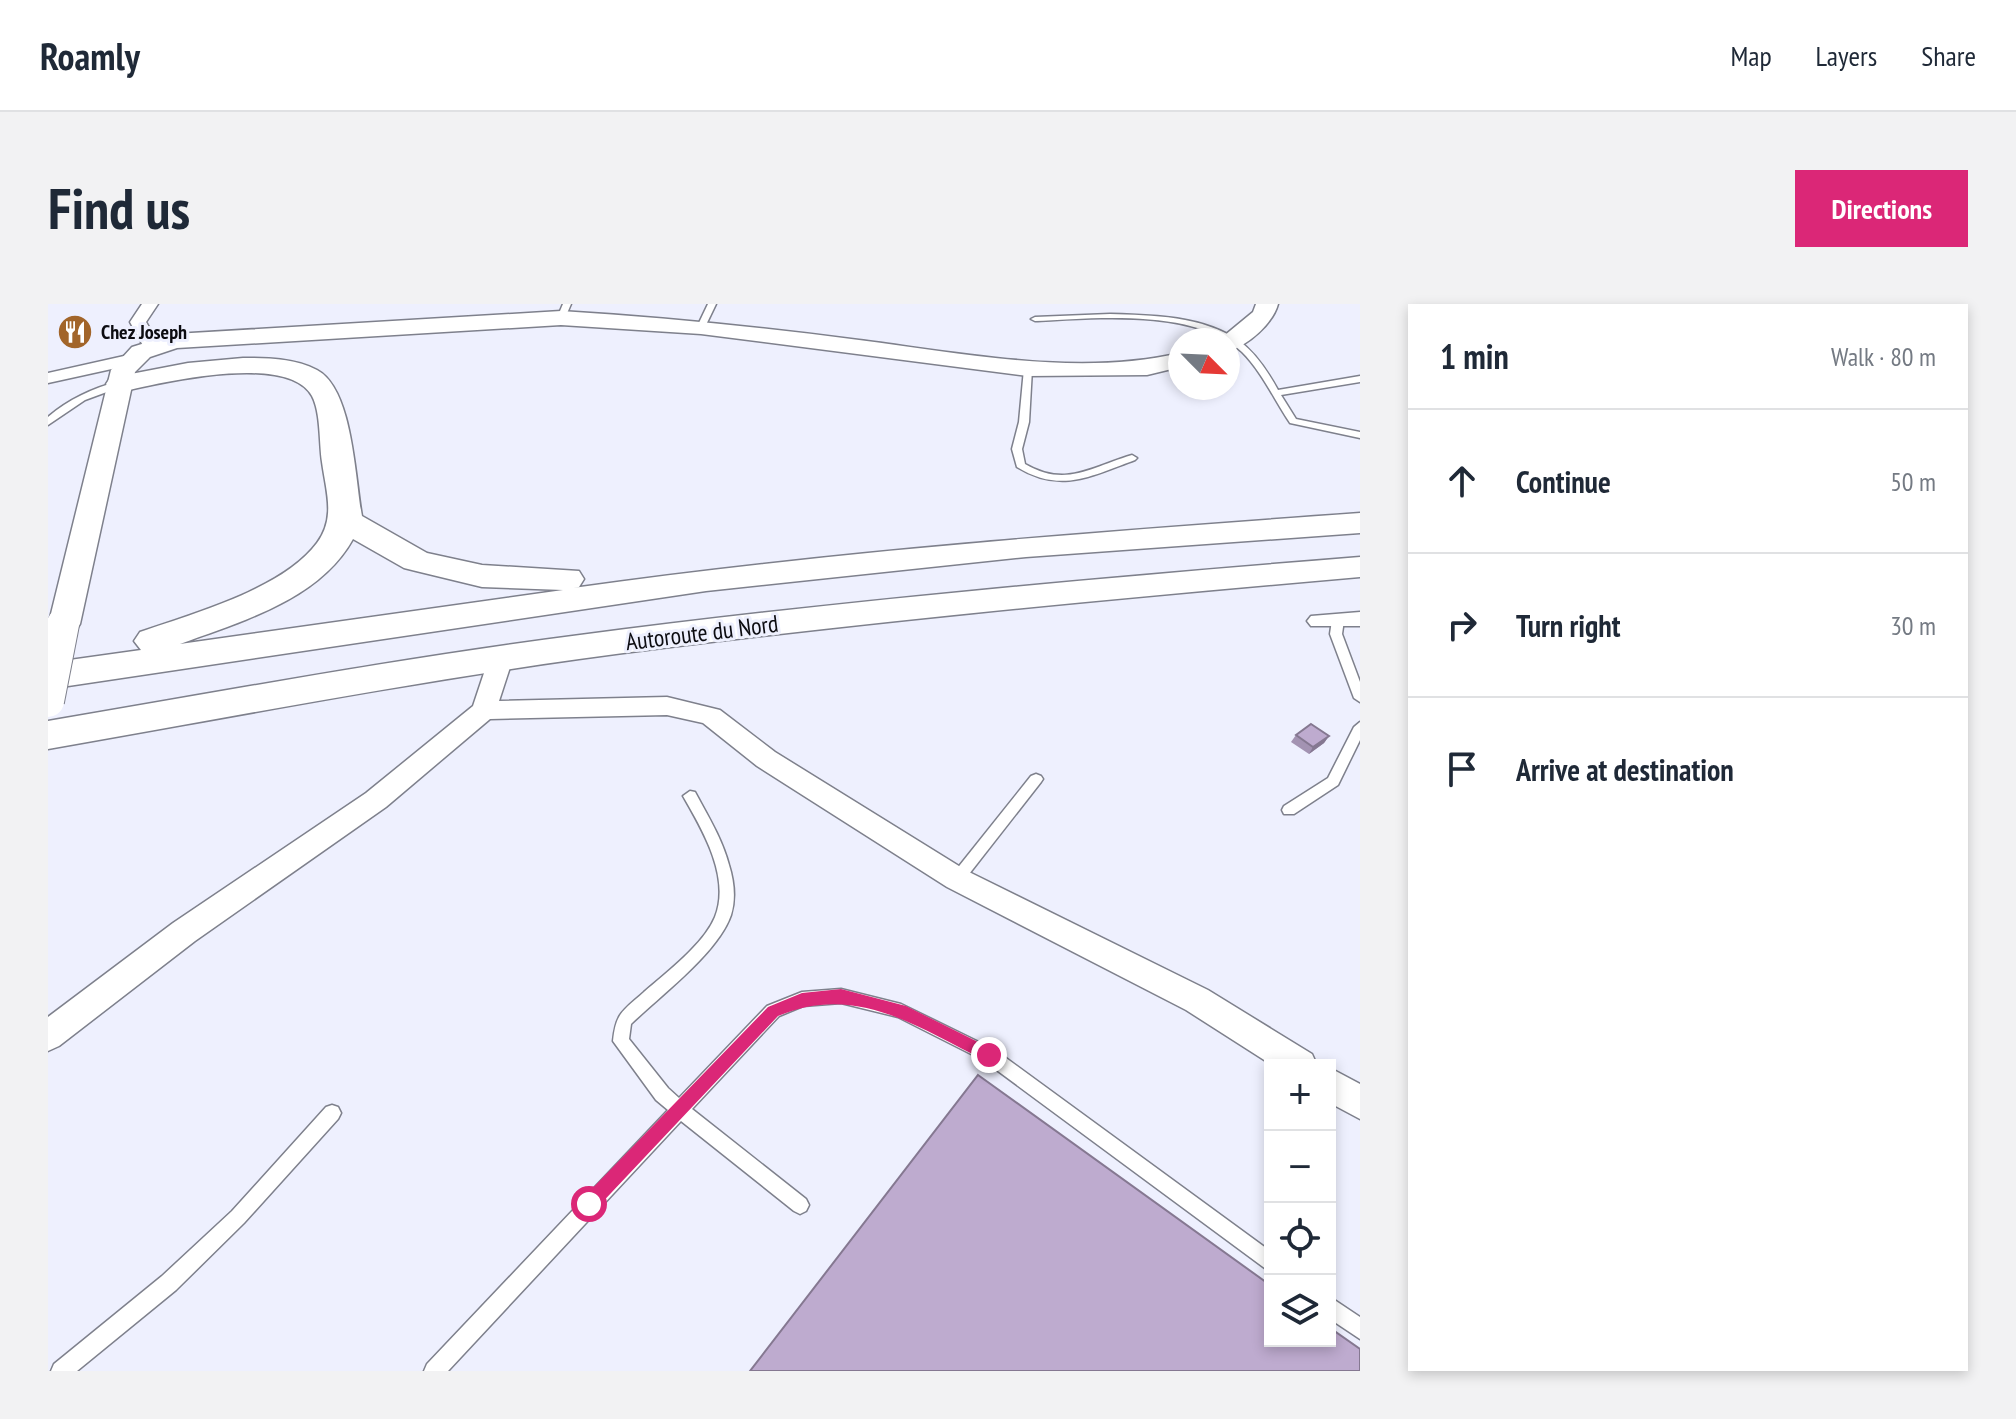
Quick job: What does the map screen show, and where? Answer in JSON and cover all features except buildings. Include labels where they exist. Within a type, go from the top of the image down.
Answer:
[{"type":"highway","points":[[48,675],[198,626],[254,604],[299,577],[329,551],[346,521],[328,400],[320,387],[306,375],[265,368],[135,363]]},
{"type":"highway","points":[[346,521],[416,561],[482,576],[706,580]]},
{"type":"highway","name":"Autoroute du Nord","points":[[48,675],[706,580],[1026,547],[1360,523]]},
{"type":"highway","name":"Autoroute du Nord","points":[[48,735],[501,658],[731,628],[1042,594],[1360,567]]},
{"type":"street","points":[[48,701],[63,624],[135,363],[138,322],[150,304]]},
{"type":"street","points":[[1240,335],[1264,315],[1267,304]]},
{"type":"street","points":[[48,378],[135,363],[174,341],[564,311],[1028,369],[1147,368],[1168,363]]},
{"type":"street","points":[[48,1036],[184,932],[376,800],[484,710],[501,658]]},
{"type":"street","points":[[484,710],[667,706],[711,716],[766,759],[957,879],[1197,1000],[1290,1059]]},
{"type":"street","points":[[1336,1088],[1360,1103]]},
{"type":"lane","points":[[701,327],[712,304]]},
{"type":"lane","points":[[1035,319],[1083,316],[1171,321],[1199,328]]},
{"type":"lane","points":[[1240,351],[1266,373],[1293,421],[1360,435]]},
{"type":"lane","points":[[48,422],[63,408],[135,363]]},
{"type":"lane","points":[[1028,369],[1024,422],[1017,449],[1020,465],[1045,480],[1058,481],[1132,458]]},
{"type":"lane","points":[[1277,393],[1360,379]]},
{"type":"lane","points":[[1339,620],[1336,634],[1360,698]]},
{"type":"lane","points":[[1289,810],[1333,781],[1360,727]]},
{"type":"lane","points":[[957,879],[1036,779]]},
{"type":"lane","points":[[690,796],[718,847],[726,894],[724,915],[697,952],[623,1021],[621,1041],[662,1094],[800,1205]]},
{"type":"lane","points":[[434,1371],[773,1011],[802,999],[841,996],[901,1011],[989,1055],[1264,1259]]},
{"type":"lane","points":[[61,1371],[169,1283],[238,1217],[332,1113]]},
{"type":"lane","points":[[1336,1311],[1360,1329]]},
{"type":"place","name":"Chez Joseph","points":[[75,332]]},
{"type":"route","points":[[589,1204],[773,1011],[802,999],[841,996],[901,1011],[989,1055]]}]
